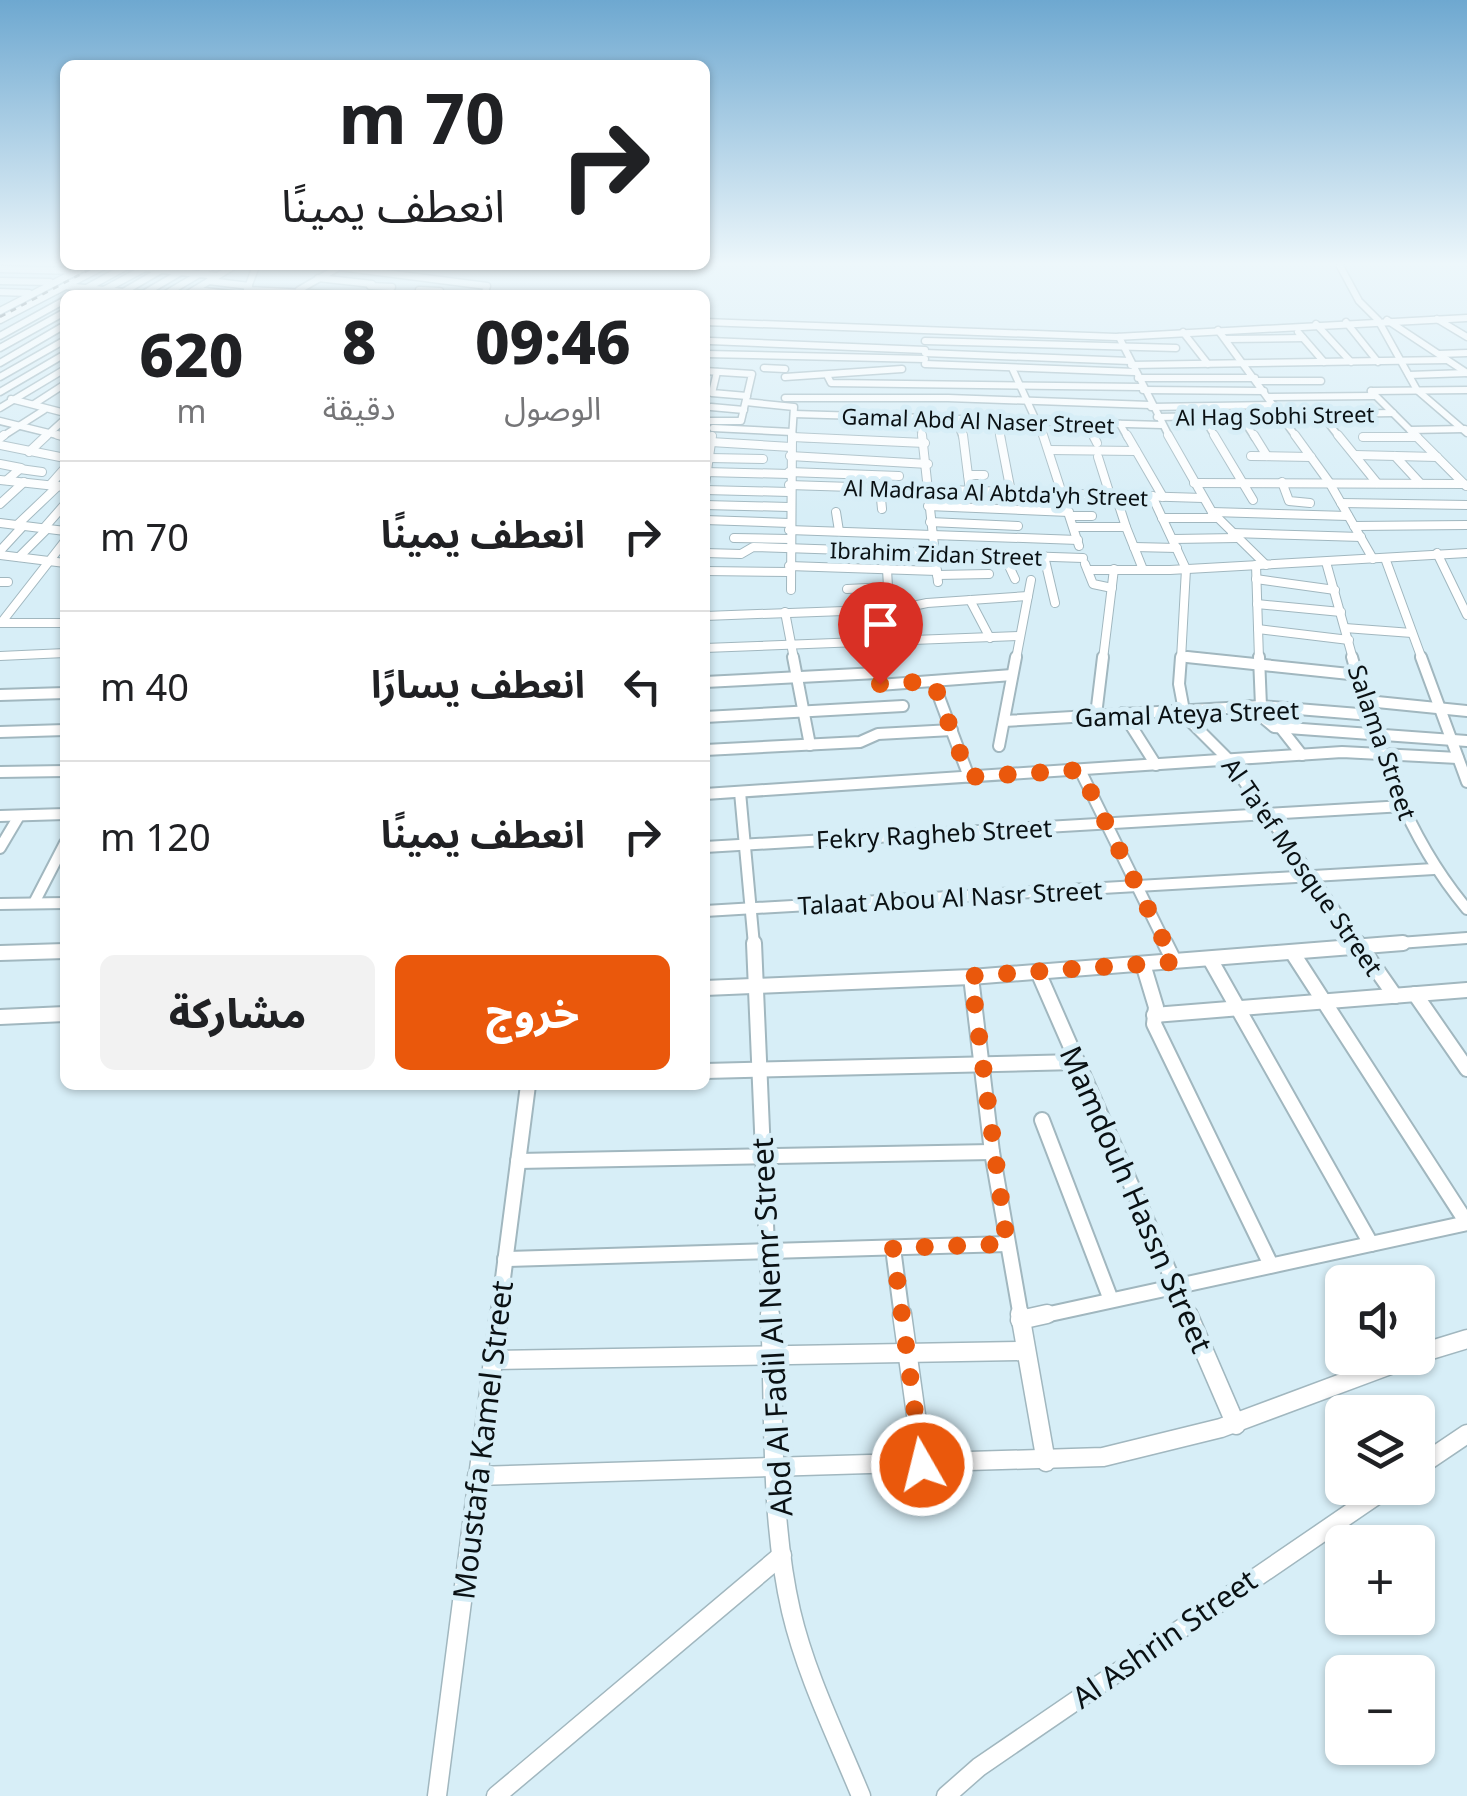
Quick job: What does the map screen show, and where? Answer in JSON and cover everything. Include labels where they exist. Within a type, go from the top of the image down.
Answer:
[{"type":"street","points":[[1,362],[23,350]]},
{"type":"street","points":[[0,377],[47,350]]},
{"type":"street","points":[[755,356],[756,350]]},
{"type":"street","points":[[872,350],[1136,375],[1321,381]]},
{"type":"street","points":[[710,355],[1084,350]]},
{"type":"street","points":[[1125,350],[1151,406],[1203,498],[1261,565]]},
{"type":"street","points":[[1197,350],[1208,364]]},
{"type":"street","points":[[1234,350],[1379,558],[1412,633],[1467,782]]},
{"type":"street","points":[[1313,350],[1324,362]]},
{"type":"street","points":[[1340,350],[1352,362]]},
{"type":"street","points":[[1368,350],[1378,362]]},
{"type":"street","points":[[1395,350],[1418,390],[1465,430]]},
{"type":"street","points":[[1430,350],[1449,374]]},
{"type":"street","points":[[906,420],[902,369],[925,353],[1012,368],[1090,370],[1266,393],[1467,390]]},
{"type":"street","points":[[764,368],[828,377],[832,383],[1096,386],[1136,375],[1208,364],[1378,362],[1467,353]]},
{"type":"street","points":[[0,395],[60,357]]},
{"type":"street","points":[[1435,357],[1467,373]]},
{"type":"street","points":[[1,362],[60,369]]},
{"type":"street","points":[[828,377],[831,372],[852,368],[902,369]]},
{"type":"street","points":[[1012,368],[1049,450],[1093,584],[1112,588]]},
{"type":"street","points":[[785,370],[785,401]]},
{"type":"street","points":[[1090,370],[1096,386]]},
{"type":"street","points":[[0,408],[60,371]]},
{"type":"street","points":[[710,371],[752,373],[739,421],[710,437]]},
{"type":"street","points":[[717,372],[712,394],[746,403]]},
{"type":"street","points":[[1409,375],[1467,373]]},
{"type":"street","points":[[0,395],[34,404],[60,387]]},
{"type":"street","points":[[1372,394],[1464,481]]},
{"type":"street","points":[[711,408],[903,397],[1274,406]]},
{"type":"street","points":[[785,401],[794,406],[789,473],[791,590]]},
{"type":"street","points":[[34,404],[33,408],[60,415]]},
{"type":"street","points":[[0,441],[44,410]]},
{"type":"street","name":"Al Hag Sobhi Street","points":[[1160,421],[1393,413]]},
{"type":"street","name":"Gamal Abd Al Naser Street","points":[[794,414],[996,422],[1160,421]]},
{"type":"street","points":[[1322,415],[1376,482]]},
{"type":"street","points":[[1241,416],[1268,456]]},
{"type":"street","points":[[1203,417],[1253,500]]},
{"type":"street","points":[[882,441],[884,418]]},
{"type":"street","points":[[920,420],[938,576]]},
{"type":"street","points":[[0,421],[60,436]]},
{"type":"street","points":[[957,421],[967,447],[970,491]]},
{"type":"street","points":[[29,452],[60,422]]},
{"type":"street","points":[[996,422],[1006,453],[1011,492]]},
{"type":"street","points":[[1088,423],[1097,442]]},
{"type":"street","points":[[1120,424],[1163,497]]},
{"type":"street","points":[[1410,430],[1465,430]]},
{"type":"street","points":[[1363,437],[1417,437]]},
{"type":"street","points":[[710,438],[791,443],[925,443]]},
{"type":"street","points":[[710,438],[791,443],[928,464]]},
{"type":"street","points":[[710,438],[763,459]]},
{"type":"street","points":[[0,441],[29,452],[60,457]]},
{"type":"street","points":[[1049,450],[1136,451]]},
{"type":"street","points":[[1354,455],[1437,457]]},
{"type":"street","points":[[1098,456],[1142,567]]},
{"type":"street","points":[[1251,456],[1311,456]]},
{"type":"street","points":[[1396,456],[1420,483]]},
{"type":"street","points":[[0,464],[42,472]]},
{"type":"street","points":[[3,480],[20,470]]},
{"type":"street","points":[[710,472],[899,476]]},
{"type":"street","points":[[968,474],[984,475]]},
{"type":"street","points":[[3,480],[58,486]]},
{"type":"street","points":[[1194,482],[1464,481]]},
{"type":"street","points":[[0,504],[24,482]]},
{"type":"street","points":[[1282,482],[1289,501],[1310,503]]},
{"type":"street","points":[[58,486],[20,525],[0,553],[60,562]]},
{"type":"street","name":"Al Madrasa Al Abtda'yh Street","points":[[710,487],[1203,498]]},
{"type":"street","points":[[880,488],[882,509]]},
{"type":"street","points":[[1152,496],[1186,569],[1182,708]]},
{"type":"street","points":[[1341,503],[1467,505]]},
{"type":"street","points":[[710,505],[789,507]]},
{"type":"street","points":[[928,506],[1092,516]]},
{"type":"street","points":[[19,557],[60,510]]},
{"type":"street","points":[[836,512],[839,532]]},
{"type":"street","points":[[1162,518],[1348,516]]},
{"type":"street","points":[[710,521],[789,535]]},
{"type":"street","points":[[930,522],[1017,522],[1021,538]]},
{"type":"street","points":[[0,523],[60,530]]},
{"type":"street","points":[[1354,526],[1467,525]]},
{"type":"street","points":[[1074,527],[1126,527]]},
{"type":"street","points":[[734,538],[839,532],[1078,540]]},
{"type":"street","points":[[710,553],[742,554],[789,535]]},
{"type":"street","name":"Ibrahim Zidan Street","points":[[789,535],[934,552],[1083,558]]},
{"type":"street","points":[[1134,547],[1235,535],[1361,537]]},
{"type":"street","points":[[60,546],[1,621],[60,623]]},
{"type":"street","points":[[1089,570],[1186,569],[1467,553]]},
{"type":"street","points":[[1437,554],[1467,615]]},
{"type":"street","points":[[1004,555],[1015,578]]},
{"type":"street","points":[[1044,556],[1055,603]]},
{"type":"street","name":"Salama Street","points":[[1326,562],[1376,733],[1404,806],[1434,869],[1467,908]]},
{"type":"street","points":[[1261,565],[1256,579],[1260,665],[1255,706],[1267,724],[1467,741]]},
{"type":"street","points":[[842,568],[852,609]]},
{"type":"street","points":[[710,571],[842,568],[938,576],[989,574]]},
{"type":"street","points":[[847,589],[888,586],[887,569]]},
{"type":"street","points":[[1096,715],[1114,570]]},
{"type":"street","points":[[1256,579],[1334,590]]},
{"type":"street","points":[[999,746],[1031,580]]},
{"type":"street","points":[[710,616],[899,609],[1028,596]]},
{"type":"street","points":[[0,598],[18,599]]},
{"type":"street","points":[[970,600],[990,638]]},
{"type":"street","points":[[1257,604],[1341,612]]},
{"type":"street","points":[[1294,609],[1298,634]]},
{"type":"street","points":[[785,612],[810,745]]},
{"type":"street","points":[[1258,629],[1298,634],[1412,633]]},
{"type":"street","points":[[710,648],[1020,636]]},
{"type":"street","points":[[0,656],[60,653]]},
{"type":"street","points":[[1182,656],[1360,675]]},
{"type":"street","points":[[710,682],[797,677],[933,681],[1012,675]]},
{"type":"street","points":[[933,681],[969,777]]},
{"type":"street","points":[[0,695],[60,693]]},
{"type":"street","points":[[1367,701],[1467,710]]},
{"type":"street","points":[[710,717],[903,706]]},
{"type":"street","name":"Gamal Ateya Street","points":[[1004,721],[1255,706],[1371,715]]},
{"type":"street","name":"Al Ta'ef Mosque Street","points":[[1182,708],[1192,724],[1229,760],[1394,996]]},
{"type":"street","points":[[1124,713],[1156,764]]},
{"type":"street","points":[[1280,727],[1302,754]]},
{"type":"street","points":[[0,732],[60,730]]},
{"type":"street","points":[[710,750],[860,742],[878,734],[952,730]]},
{"type":"street","points":[[710,794],[1302,754],[1382,751],[1458,758]]},
{"type":"street","points":[[1080,770],[1174,962]]},
{"type":"street","points":[[0,772],[60,773]]},
{"type":"street","points":[[58,787],[60,783]]},
{"type":"street","name":"Abd Al Fadil Al Nemr Street","points":[[740,792],[760,1070],[765,1252],[782,1555],[791,1610],[810,1674],[861,1796]]},
{"type":"street","name":"Fekry Ragheb Street","points":[[710,847],[1404,806]]},
{"type":"street","points":[[0,816],[60,814]]},
{"type":"street","points":[[0,848],[19,816]]},
{"type":"street","points":[[34,903],[60,854]]},
{"type":"street","name":"Talaat Abou Al Nasr Street","points":[[710,911],[1434,869]]},
{"type":"street","points":[[0,904],[60,903]]},
{"type":"street","points":[[710,988],[1038,972],[1467,938]]},
{"type":"street","points":[[0,952],[60,951]]},
{"type":"street","points":[[1020,1320],[1467,1224],[1292,952]]},
{"type":"street","points":[[1210,958],[1372,1244]]},
{"type":"street","points":[[1143,964],[1156,1008],[1154,1024],[1271,1266]]},
{"type":"street","name":"Mamdouh Hassn Street","points":[[1038,972],[1236,1426]]},
{"type":"street","points":[[971,976],[992,1152],[1046,1462]]},
{"type":"street","points":[[1154,1015],[1467,990]]},
{"type":"street","points":[[1415,994],[1467,1069]]},
{"type":"street","points":[[0,1017],[60,1014]]},
{"type":"street","points":[[710,1072],[1078,1062]]},
{"type":"street","name":"Moustafa Kamel Street","points":[[436,1796],[527,1090]]},
{"type":"street","points":[[1042,1120],[1111,1300]]},
{"type":"street","points":[[518,1161],[992,1152]]},
{"type":"street","points":[[505,1259],[1007,1244]]},
{"type":"street","points":[[893,1248],[922,1465]]},
{"type":"street","points":[[1435,1348],[1467,1338]]},
{"type":"street","points":[[492,1360],[1025,1351]]},
{"type":"street","points":[[478,1476],[1046,1462],[1171,1446],[1236,1426],[1366,1375]]},
{"type":"street","points":[[1435,1456],[1467,1434]]},
{"type":"street","name":"Al Ashrin Street","points":[[946,1796],[1011,1745],[1362,1505]]},
{"type":"street","points":[[496,1796],[782,1555]]},
{"type":"route","points":[[880,684],[933,681],[969,777],[1080,770],[1174,962],[971,976],[1007,1244],[893,1248],[922,1465]]}]
